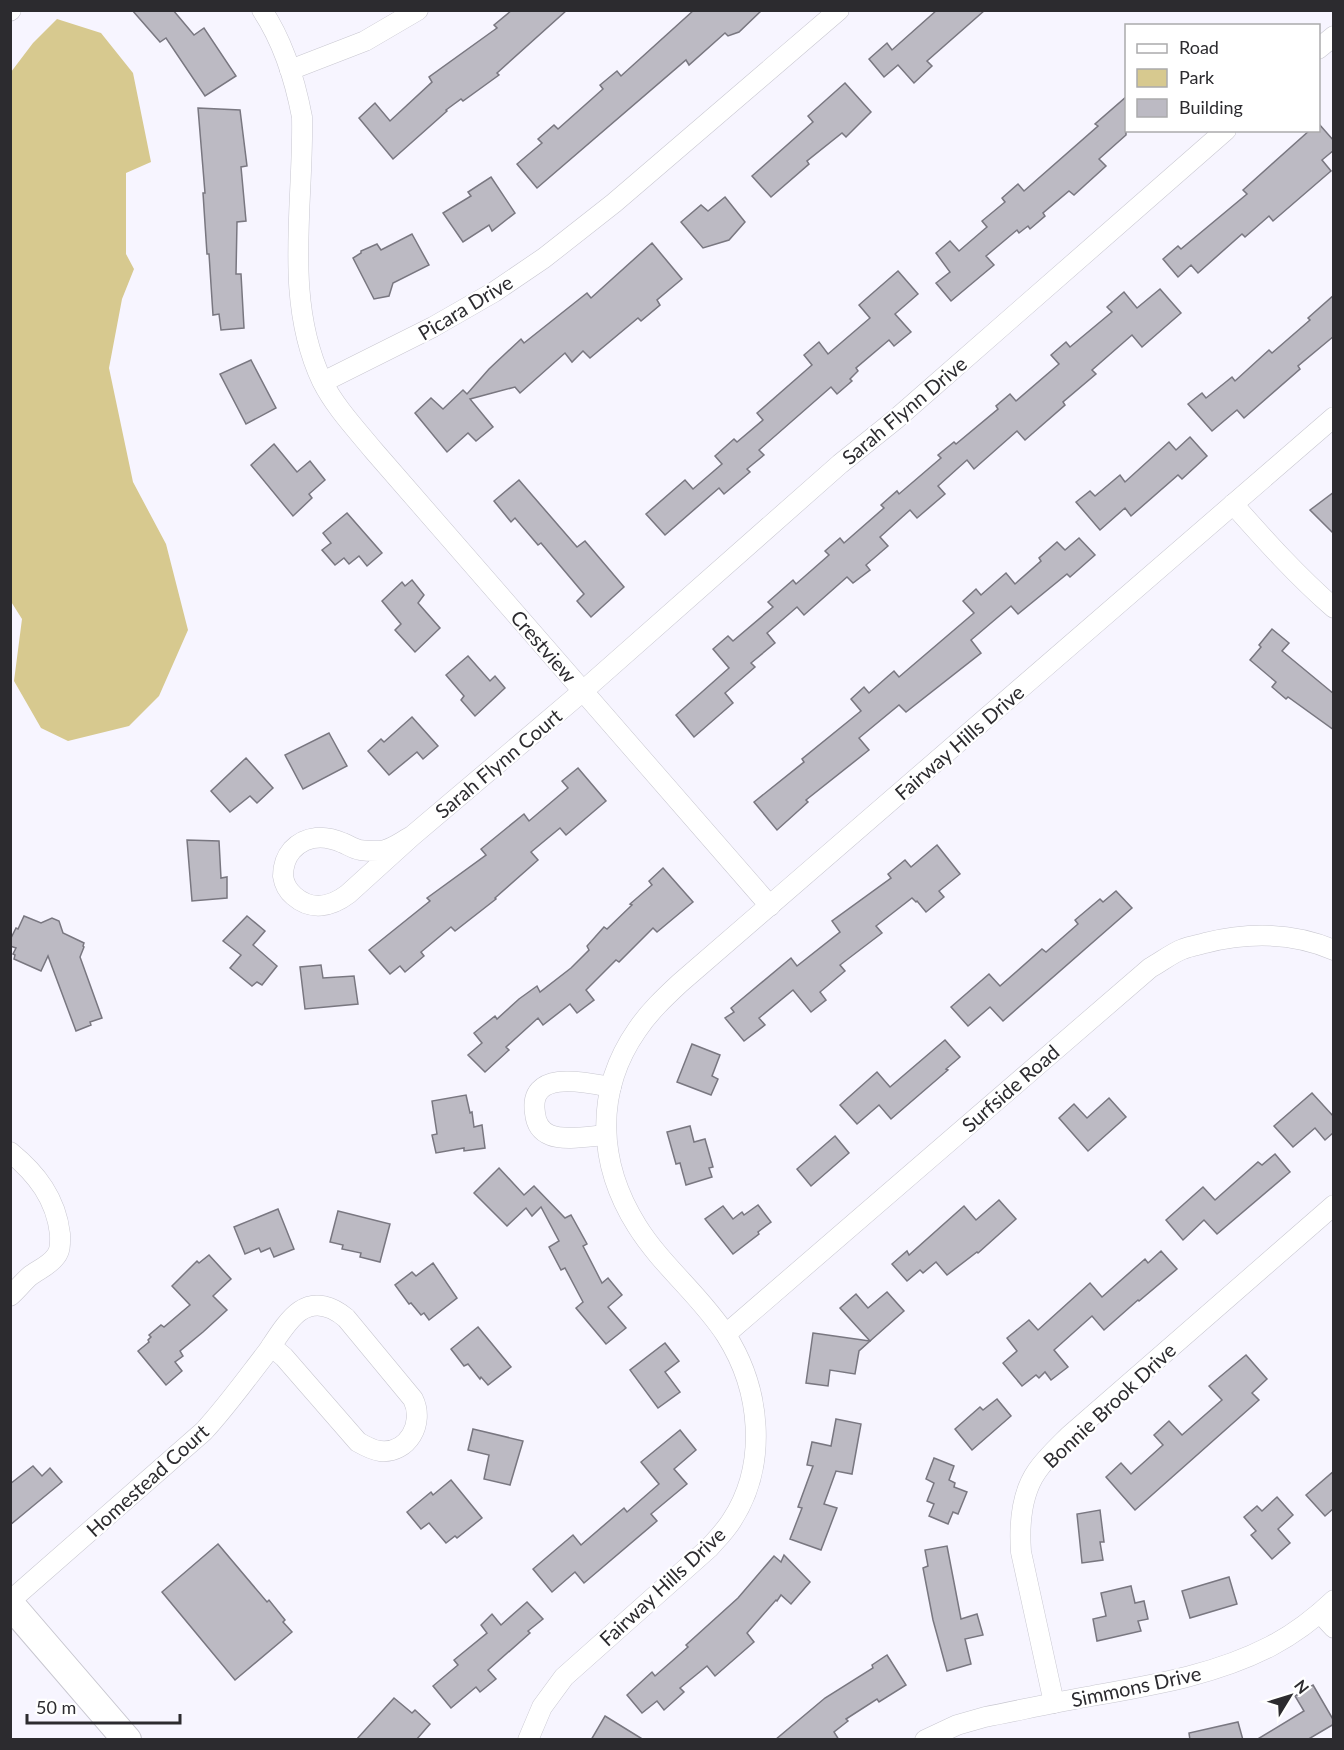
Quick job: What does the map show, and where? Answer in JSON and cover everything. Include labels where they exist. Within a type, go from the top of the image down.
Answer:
[{"type":"main road","points":[[10,1602],[127,1740]]},
{"type":"street","points":[[262,10],[282,45],[297,92],[302,117],[299,285],[306,334],[311,354],[323,382]]},
{"type":"street","points":[[290,70],[365,41],[418,10]]},
{"type":"street","name":"Picara Drive","points":[[323,382],[433,327],[494,292],[544,258],[614,203],[839,10]]},
{"type":"street","points":[[1320,47],[1334,36]]},
{"type":"street","name":"Sarah Flynn Drive","points":[[583,691],[840,464],[896,419],[1224,132]]},
{"type":"street","name":"Crestview","points":[[323,382],[335,402],[374,451],[770,906]]},
{"type":"street","name":"Fairway Hills Drive","points":[[528,1740],[542,1707],[564,1677],[709,1548],[732,1520],[740,1506],[753,1468],[756,1428],[751,1392],[745,1371],[726,1334],[638,1227],[624,1202],[607,1151],[607,1112],[611,1087],[624,1053],[637,1030],[657,1005],[680,983],[1334,417]]},
{"type":"street","points":[[1233,504],[1314,591],[1334,608]]},
{"type":"street","name":"Sarah Flynn Court","points":[[412,836],[381,851],[360,850],[325,837],[312,838],[298,844],[288,854],[283,867],[283,879],[290,892],[302,903],[313,906],[339,901],[583,691]]},
{"type":"street","name":"Surfside Road","points":[[726,1334],[1150,968],[1182,949],[1223,938],[1257,934],[1286,936],[1315,942],[1334,950]]},
{"type":"street","points":[[606,1135],[565,1138],[550,1136],[539,1128],[534,1100],[536,1093],[546,1085],[563,1081],[611,1087]]},
{"type":"street","points":[[10,1152],[24,1162],[54,1204],[61,1243],[57,1256],[10,1296]]},
{"type":"street","name":"Bonnie Brook Drive","points":[[1054,1703],[1020,1543],[1021,1512],[1036,1472],[1069,1436],[1334,1205]]},
{"type":"street","name":"Homestead Court","points":[[10,1602],[204,1431],[230,1402],[271,1346],[299,1311],[308,1307],[321,1305],[339,1312],[346,1318],[413,1399],[418,1407],[418,1416],[411,1436],[404,1443],[387,1451],[368,1448],[358,1442],[284,1357],[271,1346]]},
{"type":"street","points":[[1327,1606],[1334,1628]]},
{"type":"street","name":"Simmons Drive","points":[[925,1740],[957,1725],[1054,1703],[1164,1683],[1222,1666],[1273,1646],[1327,1606]]},
{"type":"green space","points":[[57,19],[101,33],[133,73],[151,162],[126,173],[126,254],[134,269],[122,299],[109,368],[133,482],[166,544],[188,630],[159,696],[129,726],[68,741],[41,728],[14,681],[22,619],[10,600],[11,72],[33,43]]},
{"type":"building","points":[[132,10],[173,10],[194,35],[204,28],[236,76],[205,96],[166,38],[160,42]]},
{"type":"building","points":[[512,10],[567,10],[497,73],[499,75],[463,101],[461,99],[446,110],[393,159],[359,118],[375,103],[390,121],[432,82],[429,77],[497,28],[494,25]]},
{"type":"building","points":[[694,10],[762,10],[739,32],[728,36],[725,33],[689,65],[686,60],[537,188],[517,164],[542,143],[538,139],[554,125],[558,129],[603,89],[600,85],[617,71],[621,76]]},
{"type":"building","points":[[937,10],[985,10],[927,61],[932,66],[914,83],[898,65],[884,77],[869,59],[887,43],[892,50]]},
{"type":"building","points":[[845,83],[871,112],[846,137],[842,133],[807,161],[809,164],[771,197],[752,176],[813,122],[808,116]]},
{"type":"building","points":[[1125,98],[1126,135],[1099,159],[1106,166],[1074,195],[1069,191],[1043,213],[1045,216],[1030,229],[1028,226],[1019,233],[1017,230],[986,256],[994,265],[951,301],[936,283],[950,272],[936,253],[950,241],[959,251],[987,227],[982,221],[1005,202],[1002,198],[1018,184],[1024,191],[1098,126],[1095,124]]},
{"type":"building","points":[[198,108],[240,110],[247,166],[241,167],[246,221],[237,222],[236,274],[241,274],[244,328],[221,330],[219,314],[213,315]]},
{"type":"building","points":[[1320,125],[1334,141],[1334,150],[1322,160],[1331,171],[1273,221],[1269,216],[1245,237],[1242,234],[1198,273],[1191,265],[1178,277],[1163,259],[1178,246],[1181,249],[1247,194],[1243,190],[1308,132],[1320,132]]},
{"type":"building","points":[[491,177],[515,213],[492,231],[489,225],[463,242],[443,213],[471,196],[468,192]]},
{"type":"building","points":[[725,197],[745,222],[729,240],[703,248],[681,222],[701,205],[708,211]]},
{"type":"building","points":[[412,234],[429,265],[393,283],[389,296],[374,299],[353,258],[361,251],[377,244],[381,250]]},
{"type":"building","points":[[652,243],[682,279],[657,300],[660,305],[641,321],[638,318],[590,358],[583,351],[572,362],[565,353],[520,393],[515,387],[470,399],[493,427],[476,441],[468,433],[447,452],[415,413],[431,398],[443,409],[463,390],[467,394],[489,369],[521,339],[524,343],[587,293],[591,298]]},
{"type":"building","points":[[898,271],[918,294],[895,314],[911,332],[894,346],[889,340],[856,368],[858,371],[850,379],[852,381],[837,394],[831,387],[759,450],[764,455],[747,469],[750,472],[724,494],[719,488],[665,535],[646,514],[685,480],[693,489],[722,464],[715,456],[734,439],[737,442],[763,420],[757,413],[812,365],[804,355],[819,342],[828,354],[870,318],[859,305]]},
{"type":"building","points":[[1160,289],[1181,313],[1142,347],[1132,335],[1092,370],[1096,374],[1063,402],[1065,405],[1025,440],[1017,431],[974,469],[967,460],[938,486],[945,494],[917,518],[910,510],[880,537],[888,546],[866,565],[870,570],[853,583],[847,577],[804,615],[797,607],[767,633],[775,643],[751,663],[755,667],[725,693],[733,703],[694,737],[676,715],[729,668],[713,649],[728,636],[733,641],[773,607],[768,602],[793,580],[796,584],[829,555],[825,551],[840,538],[844,543],[884,508],[881,505],[897,491],[899,494],[941,458],[938,455],[954,442],[956,444],[998,409],[996,406],[1010,394],[1016,401],[1059,364],[1051,355],[1066,342],[1070,347],[1112,312],[1107,307],[1124,292],[1137,308]]},
{"type":"building","points":[[1334,295],[1334,336],[1298,366],[1300,369],[1244,418],[1237,410],[1212,431],[1188,404],[1202,393],[1206,398],[1232,377],[1235,381],[1269,350],[1272,353],[1310,320],[1308,318]]},
{"type":"building","points":[[251,360],[276,408],[246,424],[220,374]]},
{"type":"building","points":[[1190,437],[1207,456],[1182,479],[1178,475],[1131,516],[1125,508],[1100,530],[1076,502],[1090,491],[1095,496],[1120,475],[1125,482],[1169,442],[1176,450]]},
{"type":"building","points":[[274,444],[297,472],[310,461],[325,480],[309,494],[312,498],[293,516],[251,465]]},
{"type":"building","points":[[519,480],[577,547],[585,541],[624,587],[591,617],[577,601],[584,594],[541,543],[538,545],[515,518],[511,522],[494,501]]},
{"type":"building","points":[[1334,492],[1334,534],[1310,510]]},
{"type":"building","points":[[347,513],[382,553],[367,566],[359,556],[349,564],[344,558],[335,565],[322,550],[331,543],[323,533]]},
{"type":"building","points":[[1079,538],[1095,555],[1070,577],[1067,574],[1018,614],[1011,606],[971,640],[981,653],[906,712],[899,705],[859,738],[869,750],[806,800],[808,802],[777,830],[754,802],[804,762],[802,759],[861,711],[851,699],[864,687],[869,693],[894,671],[899,677],[974,613],[963,601],[976,589],[981,595],[1006,573],[1015,584],[1041,561],[1039,558],[1057,542],[1065,550]]},
{"type":"building","points":[[412,580],[424,595],[418,603],[440,628],[415,652],[395,630],[401,624],[382,601],[402,582],[405,586]]},
{"type":"building","points":[[1272,629],[1289,643],[1282,651],[1334,694],[1334,730],[1288,697],[1286,699],[1272,687],[1276,682],[1250,660]]},
{"type":"building","points":[[468,656],[490,681],[495,676],[505,688],[475,716],[461,700],[464,696],[446,675]]},
{"type":"building","points":[[412,717],[438,746],[423,759],[417,752],[389,775],[368,751],[381,739],[384,742]]},
{"type":"building","points":[[329,733],[347,766],[303,789],[285,755]]},
{"type":"building","points":[[246,758],[273,788],[257,803],[250,796],[230,812],[211,791]]},
{"type":"building","points":[[578,768],[606,801],[566,835],[560,828],[531,852],[538,860],[496,899],[455,931],[451,927],[421,952],[424,956],[405,972],[400,966],[390,974],[369,950],[430,901],[427,898],[486,855],[481,849],[524,814],[529,821],[568,788],[562,781]]},
{"type":"building","points":[[187,840],[219,841],[221,878],[227,877],[227,898],[192,901]]},
{"type":"building","points":[[937,845],[960,874],[939,891],[944,897],[926,912],[912,898],[876,926],[882,933],[840,965],[845,971],[820,992],[826,1000],[811,1012],[793,990],[759,1018],[765,1025],[744,1041],[725,1018],[734,1012],[731,1008],[791,958],[797,966],[840,932],[832,921],[891,878],[888,874],[905,860],[911,867]]},
{"type":"building","points":[[663,868],[693,902],[657,932],[653,928],[619,962],[616,960],[586,990],[594,1000],[577,1013],[570,1004],[543,1025],[538,1018],[506,1047],[509,1050],[485,1072],[468,1055],[482,1043],[474,1033],[495,1016],[497,1019],[537,986],[540,992],[571,968],[589,950],[587,946],[604,927],[607,929],[652,885],[649,881]]},
{"type":"building","points":[[1116,891],[1132,908],[1003,1021],[990,1007],[968,1026],[951,1007],[989,974],[1000,986],[1042,949],[1046,952],[1078,924],[1075,920],[1100,899],[1103,902]]},
{"type":"building","points":[[24,916],[41,923],[52,918],[59,921],[63,933],[84,943],[80,957],[102,1018],[76,1031],[48,956],[41,971],[14,959],[13,954],[16,948],[10,946],[10,940]]},
{"type":"building","points":[[247,916],[265,931],[253,945],[277,966],[262,985],[257,982],[252,986],[230,968],[241,955],[223,941]]},
{"type":"building","points":[[321,965],[323,978],[354,976],[358,1004],[305,1009],[300,967]]},
{"type":"building","points":[[945,1040],[960,1057],[891,1119],[879,1105],[857,1124],[840,1105],[877,1072],[890,1087]]},
{"type":"building","points":[[692,1044],[720,1055],[712,1076],[718,1079],[711,1095],[677,1082]]},
{"type":"building","points":[[1312,1093],[1334,1117],[1334,1132],[1325,1140],[1315,1128],[1293,1147],[1274,1126]]},
{"type":"building","points":[[466,1095],[474,1127],[482,1125],[485,1148],[464,1151],[464,1148],[436,1153],[432,1135],[437,1134],[432,1101]]},
{"type":"building","points":[[1109,1098],[1126,1117],[1088,1151],[1059,1118],[1074,1104],[1087,1118]]},
{"type":"building","points":[[690,1126],[694,1142],[705,1139],[713,1167],[709,1168],[712,1177],[686,1185],[680,1163],[676,1164],[667,1132]]},
{"type":"building","points":[[835,1136],[849,1153],[811,1186],[797,1169]]},
{"type":"building","points":[[1275,1154],[1290,1172],[1217,1234],[1204,1220],[1183,1240],[1166,1220],[1203,1187],[1215,1200],[1258,1162],[1262,1165]]},
{"type":"building","points":[[499,1168],[524,1195],[534,1186],[565,1218],[571,1215],[587,1244],[583,1246],[602,1283],[608,1278],[622,1295],[608,1307],[626,1328],[606,1344],[576,1308],[583,1302],[565,1268],[561,1270],[549,1247],[559,1241],[541,1207],[532,1216],[526,1208],[507,1226],[474,1193]]},
{"type":"building","points":[[999,1200],[1016,1219],[978,1253],[947,1275],[936,1262],[923,1273],[920,1270],[907,1281],[892,1264],[907,1251],[909,1255],[964,1206],[976,1220]]},
{"type":"building","points":[[758,1205],[771,1222],[733,1254],[705,1219],[723,1206],[733,1219],[742,1212],[744,1215]]},
{"type":"building","points":[[278,1209],[294,1249],[274,1257],[270,1248],[261,1252],[259,1248],[245,1254],[234,1227]]},
{"type":"building","points":[[338,1211],[390,1224],[380,1262],[360,1257],[361,1253],[342,1249],[343,1245],[330,1242]]},
{"type":"building","points":[[1161,1251],[1177,1269],[1104,1330],[1092,1316],[1054,1350],[1068,1367],[1051,1380],[1045,1372],[1039,1378],[1036,1375],[1022,1386],[1003,1363],[1017,1351],[1007,1338],[1029,1320],[1038,1330],[1090,1283],[1102,1297],[1145,1259],[1148,1263]]},
{"type":"building","points":[[209,1255],[231,1279],[213,1296],[227,1310],[180,1351],[183,1356],[175,1362],[182,1371],[166,1385],[138,1351],[149,1342],[151,1337],[149,1335],[161,1325],[164,1327],[190,1305],[172,1286],[197,1261],[199,1263]]},
{"type":"building","points":[[433,1263],[457,1298],[429,1320],[424,1313],[421,1315],[411,1303],[409,1304],[395,1285],[412,1272],[416,1276]]},
{"type":"building","points":[[887,1292],[904,1311],[870,1341],[840,1308],[856,1294],[868,1308]]},
{"type":"building","points":[[478,1327],[511,1367],[488,1385],[468,1364],[464,1366],[451,1349]]},
{"type":"building","points":[[813,1333],[870,1341],[859,1351],[855,1374],[830,1370],[828,1386],[806,1383]]},
{"type":"building","points":[[665,1343],[679,1361],[665,1372],[680,1392],[658,1408],[630,1370]]},
{"type":"building","points":[[1246,1355],[1267,1379],[1252,1393],[1259,1400],[1135,1510],[1106,1477],[1121,1463],[1131,1474],[1163,1445],[1154,1435],[1169,1421],[1182,1435],[1222,1400],[1209,1386]]},
{"type":"building","points":[[997,1399],[1011,1416],[972,1450],[955,1429],[980,1407],[983,1410]]},
{"type":"building","points":[[836,1419],[861,1424],[852,1474],[836,1471],[824,1504],[837,1508],[821,1550],[790,1539],[802,1508],[798,1507],[813,1466],[807,1465],[812,1442],[831,1446]]},
{"type":"building","points":[[473,1429],[523,1441],[510,1485],[484,1479],[489,1455],[468,1450]]},
{"type":"building","points":[[680,1430],[696,1450],[674,1469],[687,1484],[651,1514],[657,1521],[584,1583],[575,1572],[552,1592],[533,1569],[573,1535],[581,1545],[624,1508],[627,1512],[659,1484],[641,1462]]},
{"type":"building","points":[[934,1458],[954,1466],[949,1480],[955,1483],[954,1487],[967,1492],[958,1514],[953,1512],[948,1524],[929,1516],[934,1504],[927,1501],[934,1483],[926,1479]]},
{"type":"building","points":[[33,1466],[42,1476],[50,1468],[62,1482],[10,1525],[10,1484]]},
{"type":"building","points":[[1334,1471],[1334,1508],[1325,1516],[1306,1495]]},
{"type":"building","points":[[451,1480],[482,1518],[457,1538],[455,1536],[446,1543],[429,1523],[421,1529],[407,1512],[431,1492],[433,1495]]},
{"type":"building","points":[[1277,1497],[1293,1515],[1278,1529],[1290,1543],[1272,1559],[1251,1535],[1256,1531],[1244,1517],[1257,1506],[1262,1511]]},
{"type":"building","points":[[1100,1510],[1104,1542],[1100,1542],[1103,1560],[1082,1563],[1077,1514]]},
{"type":"building","points":[[218,1544],[267,1602],[269,1600],[292,1632],[235,1680],[162,1592]]},
{"type":"building","points":[[947,1546],[961,1619],[977,1614],[983,1635],[965,1639],[971,1664],[947,1671],[933,1620],[923,1568],[928,1566],[925,1550]]},
{"type":"building","points":[[784,1555],[810,1582],[791,1604],[781,1595],[747,1633],[754,1642],[715,1676],[707,1666],[680,1688],[684,1692],[664,1710],[657,1701],[642,1713],[627,1695],[652,1672],[655,1676],[688,1647],[686,1645],[738,1598],[774,1556],[781,1562]]},
{"type":"building","points":[[1229,1577],[1237,1604],[1190,1618],[1182,1591]]},
{"type":"building","points":[[1131,1586],[1135,1603],[1144,1601],[1148,1619],[1138,1621],[1141,1631],[1097,1641],[1093,1619],[1106,1616],[1101,1593]]},
{"type":"building","points":[[527,1602],[543,1619],[488,1670],[496,1679],[480,1692],[476,1687],[451,1708],[433,1686],[458,1665],[454,1660],[487,1633],[481,1625],[492,1614],[501,1625]]},
{"type":"building","points":[[887,1655],[906,1685],[879,1702],[877,1699],[846,1719],[848,1721],[834,1732],[839,1740],[775,1740],[825,1698],[873,1668],[872,1665]]},
{"type":"building","points":[[1313,1685],[1334,1724],[1307,1740],[1256,1740],[1304,1711],[1295,1696]]},
{"type":"building","points":[[394,1698],[412,1713],[415,1710],[430,1724],[416,1740],[356,1740]]},
{"type":"building","points":[[605,1716],[644,1740],[591,1740]]},
{"type":"building","points":[[1238,1722],[1243,1740],[1190,1740],[1189,1733]]}]
